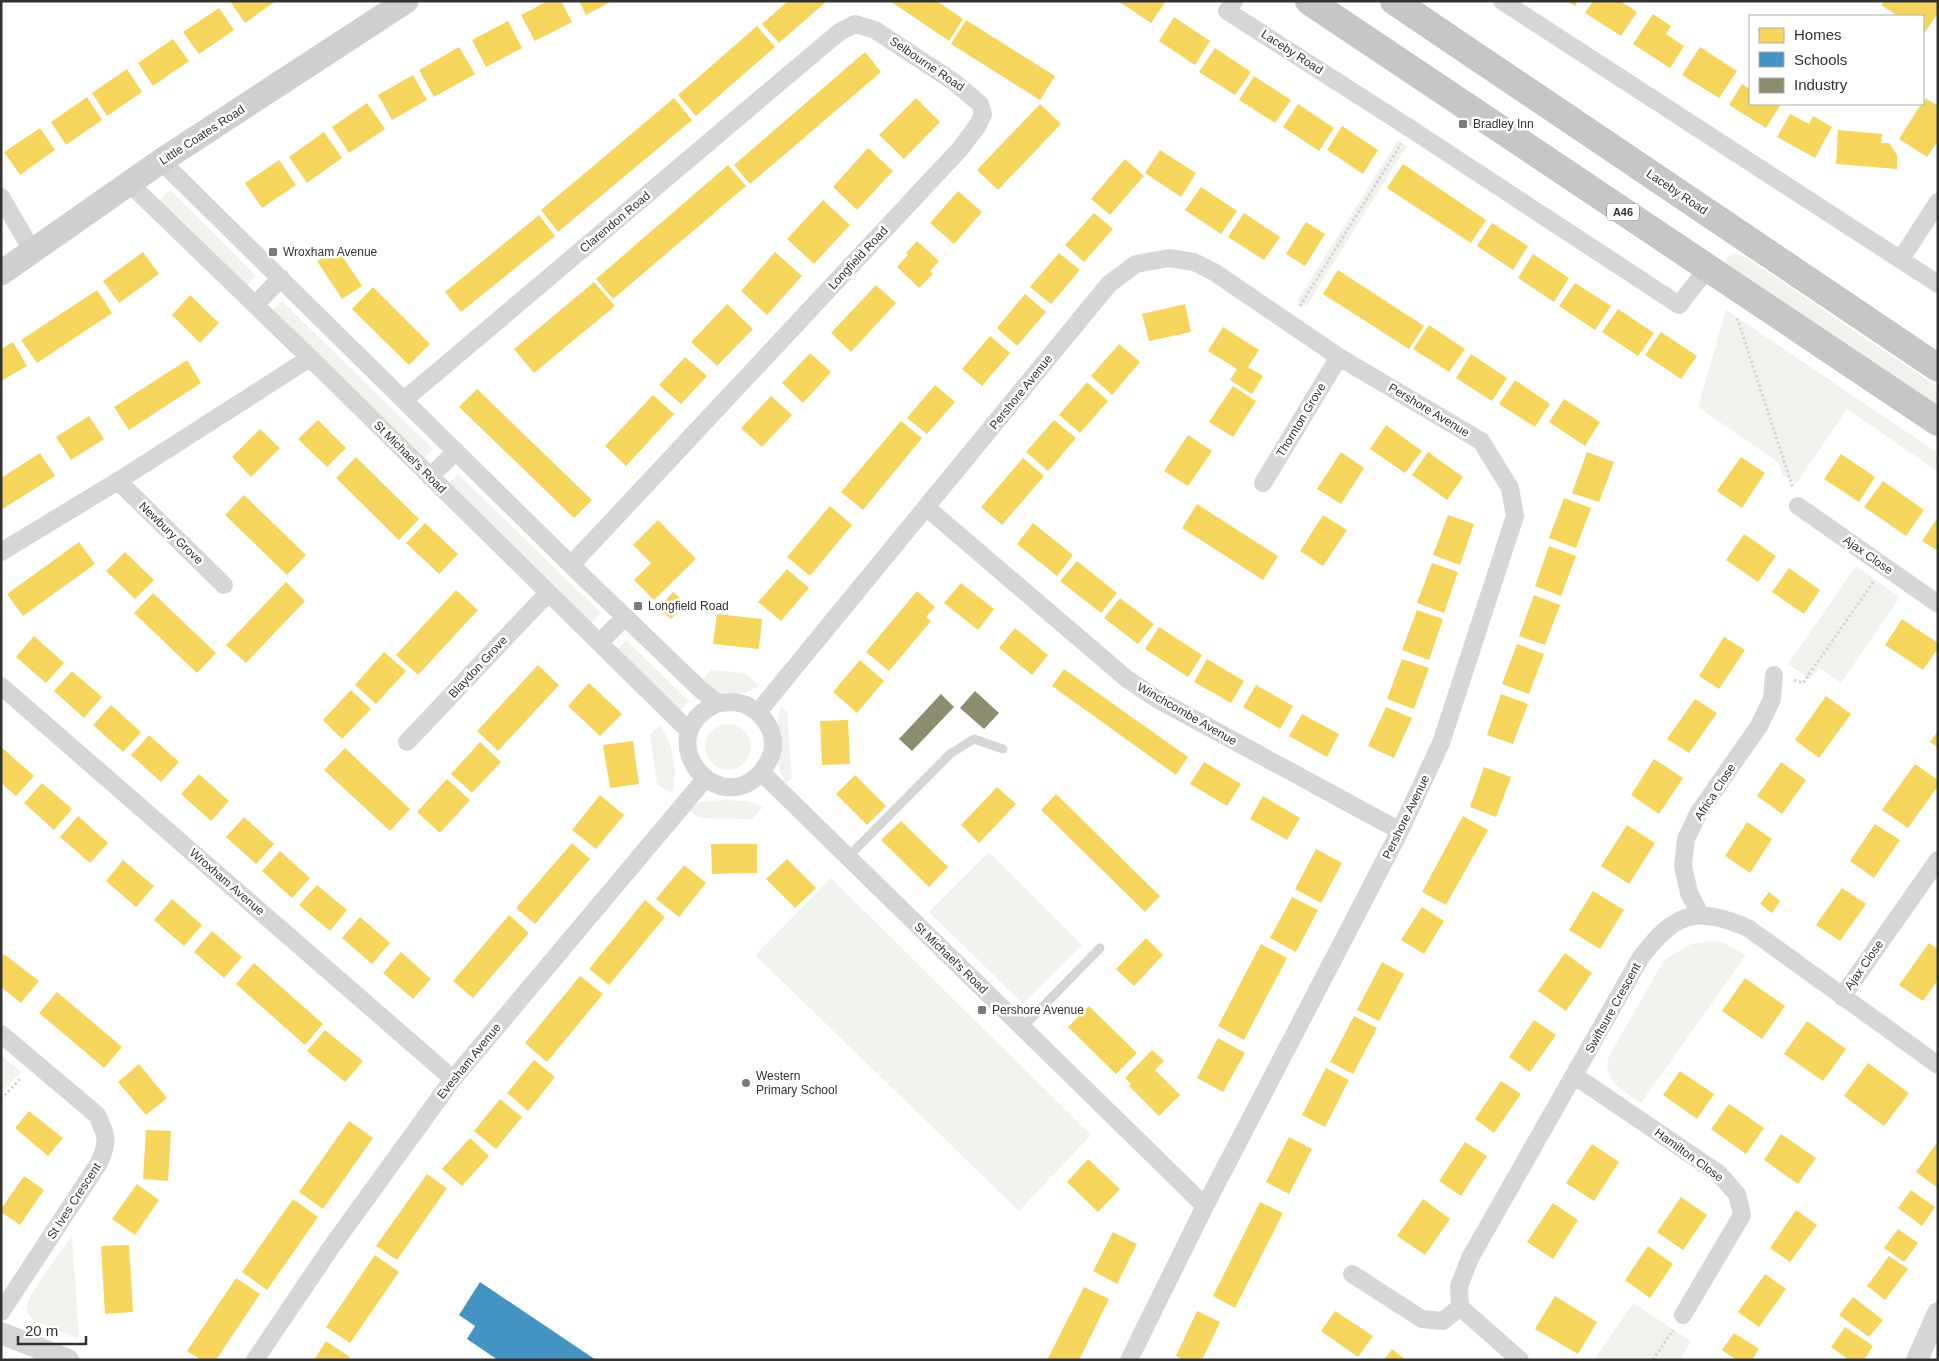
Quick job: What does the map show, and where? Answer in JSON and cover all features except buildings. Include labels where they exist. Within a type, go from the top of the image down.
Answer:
[{"type":"highway","name":"A46","points":[[1309,1],[1938,422]]},
{"type":"highway","name":"Laceby Road","points":[[1412,6],[1938,368]]},
{"type":"main road","name":"Little Coates Road","points":[[1,273],[161,161],[406,1]]},
{"type":"street","name":"Laceby Road","points":[[1234,1],[1227,11],[1411,129],[1679,306],[1707,269]]},
{"type":"street","points":[[1502,1],[1938,284]]},
{"type":"street","name":"Selbourne Road","points":[[825,44],[841,31],[855,24],[865,26],[883,35],[968,92],[980,104],[983,114],[978,125],[960,149]]},
{"type":"street","name":"Clarendon Road","points":[[404,400],[825,44]]},
{"type":"street","name":"Longfield Road","points":[[571,565],[960,149]]},
{"type":"street","points":[[161,161],[571,565],[701,690],[718,703]]},
{"type":"street","name":"St Michael's Road","points":[[129,183],[690,731]]},
{"type":"street","points":[[1,197],[33,252]]},
{"type":"street","points":[[1901,259],[1938,202]]},
{"type":"street","name":"Pershore Avenue","points":[[758,712],[1109,284],[1136,264],[1169,258],[1194,262],[1214,272],[1339,357],[1480,440],[1510,488],[1515,516],[1441,743],[1400,831],[1205,1206],[1129,1360]]},
{"type":"street","points":[[254,305],[281,278]]},
{"type":"street","name":"Thornton Grove","points":[[1263,482],[1339,357]]},
{"type":"street","points":[[1,552],[118,481],[310,358]]},
{"type":"street","points":[[430,477],[456,451]]},
{"type":"street","name":"Newbury Grove","points":[[118,481],[224,585]]},
{"type":"street","name":"Ajax Close","points":[[1798,506],[1938,604]]},
{"type":"street","name":"Winchcombe Avenue","points":[[927,508],[1127,679],[1157,699],[1400,831]]},
{"type":"street","name":"Blaydon Grove","points":[[407,742],[548,593]]},
{"type":"street","points":[[600,643],[625,617]]},
{"type":"street","name":"Africa Close","points":[[1700,914],[1690,893],[1683,866],[1686,839],[1699,812],[1759,726],[1772,699],[1774,675]]},
{"type":"street","name":"Wroxham Avenue","points":[[1,686],[453,1079]]},
{"type":"street","points":[[733,702],[747,705],[762,715],[770,727],[773,742],[772,756],[762,773],[751,782],[737,787],[722,786],[706,779],[695,769],[689,755],[687,740],[697,718],[708,708],[718,703],[733,702]]},
{"type":"street","name":"St Michael's Road","points":[[762,773],[1205,1206]]},
{"type":"street","name":"Evesham Avenue","points":[[255,1360],[332,1246],[453,1079],[706,779]]},
{"type":"street","name":"Ajax Close","points":[[1842,997],[1938,860]]},
{"type":"street","points":[[1700,914],[1724,918],[1748,928],[1938,1065]]},
{"type":"street","name":"Swiftsure Crescent","points":[[1460,1307],[1459,1286],[1470,1258],[1641,958],[1657,937],[1679,921],[1700,914]]},
{"type":"street","name":"St Ives Crescent","points":[[1,1034],[97,1115],[104,1131],[107,1146],[99,1163],[1,1312]]},
{"type":"street","name":"Hamilton Close","points":[[1575,1076],[1718,1173],[1737,1194],[1742,1215],[1683,1315]]},
{"type":"street","points":[[1352,1274],[1422,1319],[1443,1321],[1460,1307],[1520,1360]]},
{"type":"street","points":[[1917,1360],[1938,1313]]},
{"type":"street","points":[[1,1333],[68,1360]]},
{"type":"lane","points":[[848,857],[950,754],[974,739],[1003,749]]},
{"type":"lane","points":[[1022,1028],[1100,948]]},
{"type":"path","points":[[1289,324],[1411,129]]},
{"type":"path","points":[[1735,310],[1798,506]]},
{"type":"path","points":[[1774,675],[1803,683],[1884,566]]},
{"type":"path","points":[[1,1099],[35,1064]]},
{"type":"path","points":[[1653,1360],[1683,1315]]},
{"type":"shaded area","points":[[1398,140],[1407,146],[1306,307],[1297,301]]},
{"type":"shaded area","points":[[170,190],[256,276],[245,287],[159,201]]},
{"type":"shaded area","points":[[1736,253],[1747,258],[1938,387],[1938,411],[1731,272],[1726,263],[1728,256]]},
{"type":"shaded area","points":[[282,301],[433,449],[422,460],[271,311]]},
{"type":"shaded area","points":[[1726,310],[1938,453],[1938,472],[1847,409],[1796,484],[1785,476],[1783,478],[1779,463],[1698,407]]},
{"type":"shaded area","points":[[458,474],[601,613],[590,624],[447,485]]},
{"type":"shaded area","points":[[1856,566],[1900,597],[1841,683],[1819,668],[1810,679],[1788,664]]},
{"type":"shaded area","points":[[626,640],[689,701],[679,712],[616,651]]},
{"type":"shaded area","points":[[711,670],[745,673],[759,686],[736,695],[722,693],[700,682]]},
{"type":"shaded area","points":[[781,707],[787,712],[792,778],[786,783],[778,765],[776,745],[777,725]]},
{"type":"shaded area","points":[[723,724],[733,724],[745,730],[750,738],[750,756],[745,764],[737,769],[723,770],[715,767],[708,760],[705,752],[705,742],[708,734],[715,727]]},
{"type":"shaded area","points":[[660,725],[674,758],[675,775],[672,793],[657,785],[650,735]]},
{"type":"shaded area","points":[[723,800],[747,801],[763,807],[752,819],[699,818],[689,809],[701,802]]},
{"type":"shaded area","points":[[989,852],[1082,945],[1023,1004],[929,912]]},
{"type":"shaded area","points":[[831,878],[1091,1135],[1019,1211],[755,955]]},
{"type":"shaded area","points":[[1711,941],[1722,942],[1746,955],[1641,1103],[1621,1089],[1611,1078],[1607,1064],[1609,1056],[1664,960],[1691,944]]},
{"type":"shaded area","points":[[1,1055],[21,1072],[1,1093]]},
{"type":"shaded area","points":[[72,1236],[79,1339],[33,1320],[27,1308],[29,1300],[39,1282]]},
{"type":"shaded area","points":[[1633,1303],[1691,1341],[1680,1360],[1594,1360]]},
{"type":"place","name":"Bradley Inn","points":[[1463,124]]},
{"type":"place","name":"Wroxham Avenue","points":[[273,252]]},
{"type":"place","name":"Longfield Road","points":[[638,606]]},
{"type":"place","name":"Pershore Avenue","points":[[982,1010]]},
{"type":"place","name":"Western Primary School","points":[[746,1083]]}]
